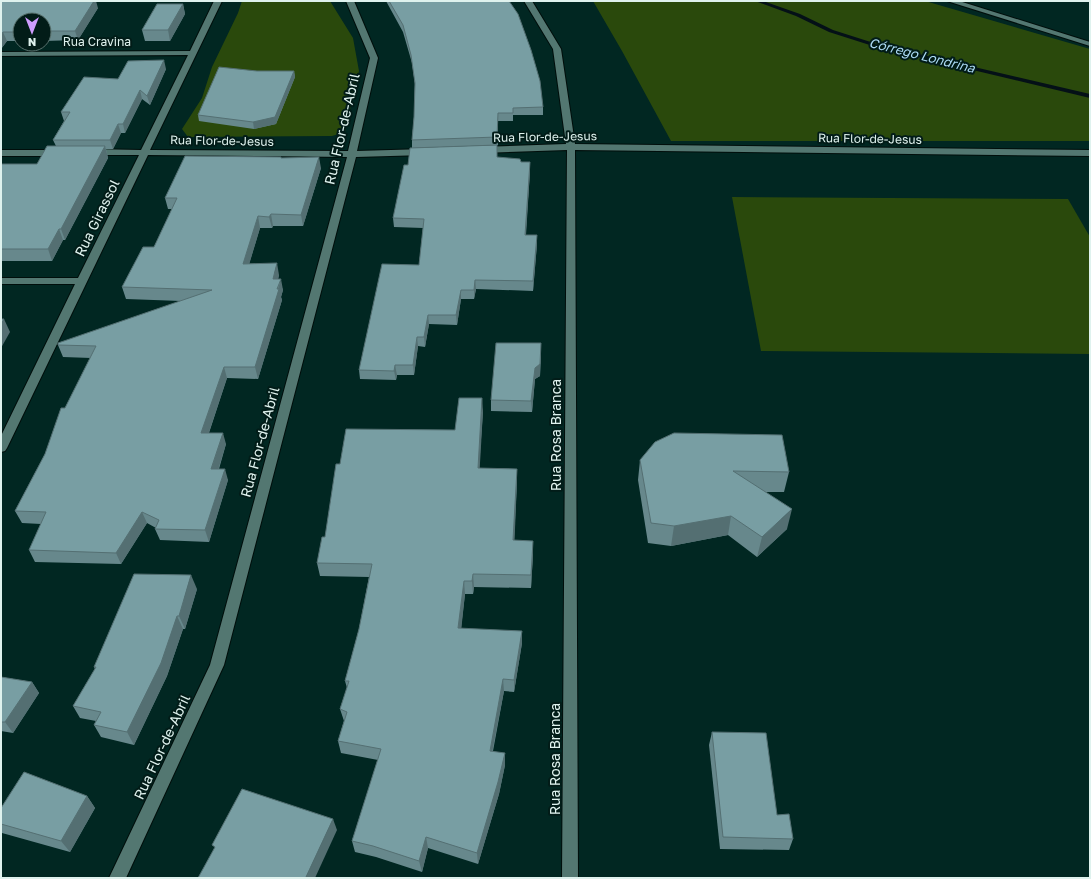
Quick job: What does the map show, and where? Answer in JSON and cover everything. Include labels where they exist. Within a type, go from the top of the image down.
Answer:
[{"type":"street","name":"Rua Girassol","points":[[1,448],[218,1]]},
{"type":"street","name":"Rua Flor-de-Abril","points":[[117,878],[217,666],[352,154],[374,58],[350,1]]},
{"type":"street","name":"Rua Rosa Branca","points":[[528,1],[557,49],[571,148],[570,878]]},
{"type":"street","points":[[951,1],[1090,44]]},
{"type":"street","name":"Rua Cravina","points":[[1,54],[193,53]]},
{"type":"street","name":"Rua Flor-de-Jesus","points":[[470,151],[571,148],[1090,153]]},
{"type":"street","points":[[1,153],[65,152]]},
{"type":"street","name":"Rua Flor-de-Jesus","points":[[81,152],[352,154],[430,152]]},
{"type":"street","points":[[1,282],[82,281]]},
{"type":"green space","points":[[242,1],[330,1],[353,38],[359,71],[345,132],[332,136],[188,137],[182,129],[202,98],[212,67],[238,13]]},
{"type":"green space","points":[[593,1],[925,1],[1090,49],[1090,141],[671,141]]},
{"type":"green space","points":[[732,197],[1068,199],[1090,237],[1090,354],[761,351]]},
{"type":"building","points":[[1,1],[94,1],[75,31],[52,31],[52,12],[12,12],[12,32],[3,32],[1,35]]},
{"type":"building","points":[[389,1],[509,1],[518,14],[531,50],[540,81],[543,107],[513,108],[513,113],[498,113],[497,137],[412,140],[415,83],[411,55],[403,25]]},
{"type":"building","points":[[157,4],[183,4],[168,30],[142,30]]},
{"type":"building","points":[[164,60],[147,96],[140,90],[123,124],[118,124],[110,140],[53,140],[70,112],[61,112],[84,77],[118,79],[128,61]]},
{"type":"building","points":[[219,67],[257,71],[294,71],[275,117],[253,122],[198,115]]},
{"type":"building","points":[[497,145],[497,157],[520,159],[521,162],[530,162],[525,235],[537,235],[533,281],[475,280],[474,290],[461,290],[456,315],[428,315],[424,337],[417,337],[413,365],[395,365],[394,371],[359,370],[382,264],[419,265],[424,219],[393,218],[404,165],[408,165],[410,148]]},
{"type":"building","points":[[47,146],[105,146],[61,229],[59,229],[48,249],[1,249],[1,164],[37,164]]},
{"type":"building","points":[[185,156],[281,158],[319,157],[301,215],[271,214],[269,217],[258,216],[243,264],[277,263],[273,279],[281,279],[255,367],[224,367],[201,433],[223,433],[211,469],[225,469],[205,530],[155,529],[159,520],[142,512],[116,553],[29,550],[46,512],[15,511],[45,454],[61,408],[65,408],[96,346],[58,345],[58,343],[212,290],[122,287],[143,247],[154,247],[177,198],[165,198]]},
{"type":"building","points":[[496,343],[541,343],[540,364],[535,368],[531,401],[491,400]]},
{"type":"building","points":[[459,398],[482,398],[478,468],[517,469],[513,540],[533,541],[531,575],[473,574],[472,581],[464,581],[458,628],[522,631],[514,680],[503,679],[490,751],[505,753],[477,853],[426,837],[419,861],[373,846],[352,841],[381,749],[338,741],[347,712],[340,709],[349,681],[345,681],[359,629],[372,564],[317,563],[322,537],[325,537],[336,464],[340,464],[346,429],[455,430]]},
{"type":"building","points":[[674,433],[782,435],[789,472],[733,471],[792,509],[762,537],[731,516],[674,526],[651,523],[640,460],[655,442]]},
{"type":"building","points":[[134,574],[191,575],[179,616],[177,616],[161,663],[127,732],[94,725],[101,712],[73,706],[96,667],[94,667]]},
{"type":"building","points":[[1,677],[32,682],[5,722],[1,722]]},
{"type":"building","points":[[712,732],[766,733],[777,815],[789,814],[793,839],[723,837]]},
{"type":"building","points":[[24,772],[87,796],[61,841],[1,824],[1,808]]},
{"type":"building","points":[[242,789],[333,819],[306,877],[310,878],[198,878],[215,847],[212,845]]},
{"type":"waterway","name":"Córrego Londrina","points":[[758,1],[798,15],[831,31],[878,46],[1090,96]]}]
